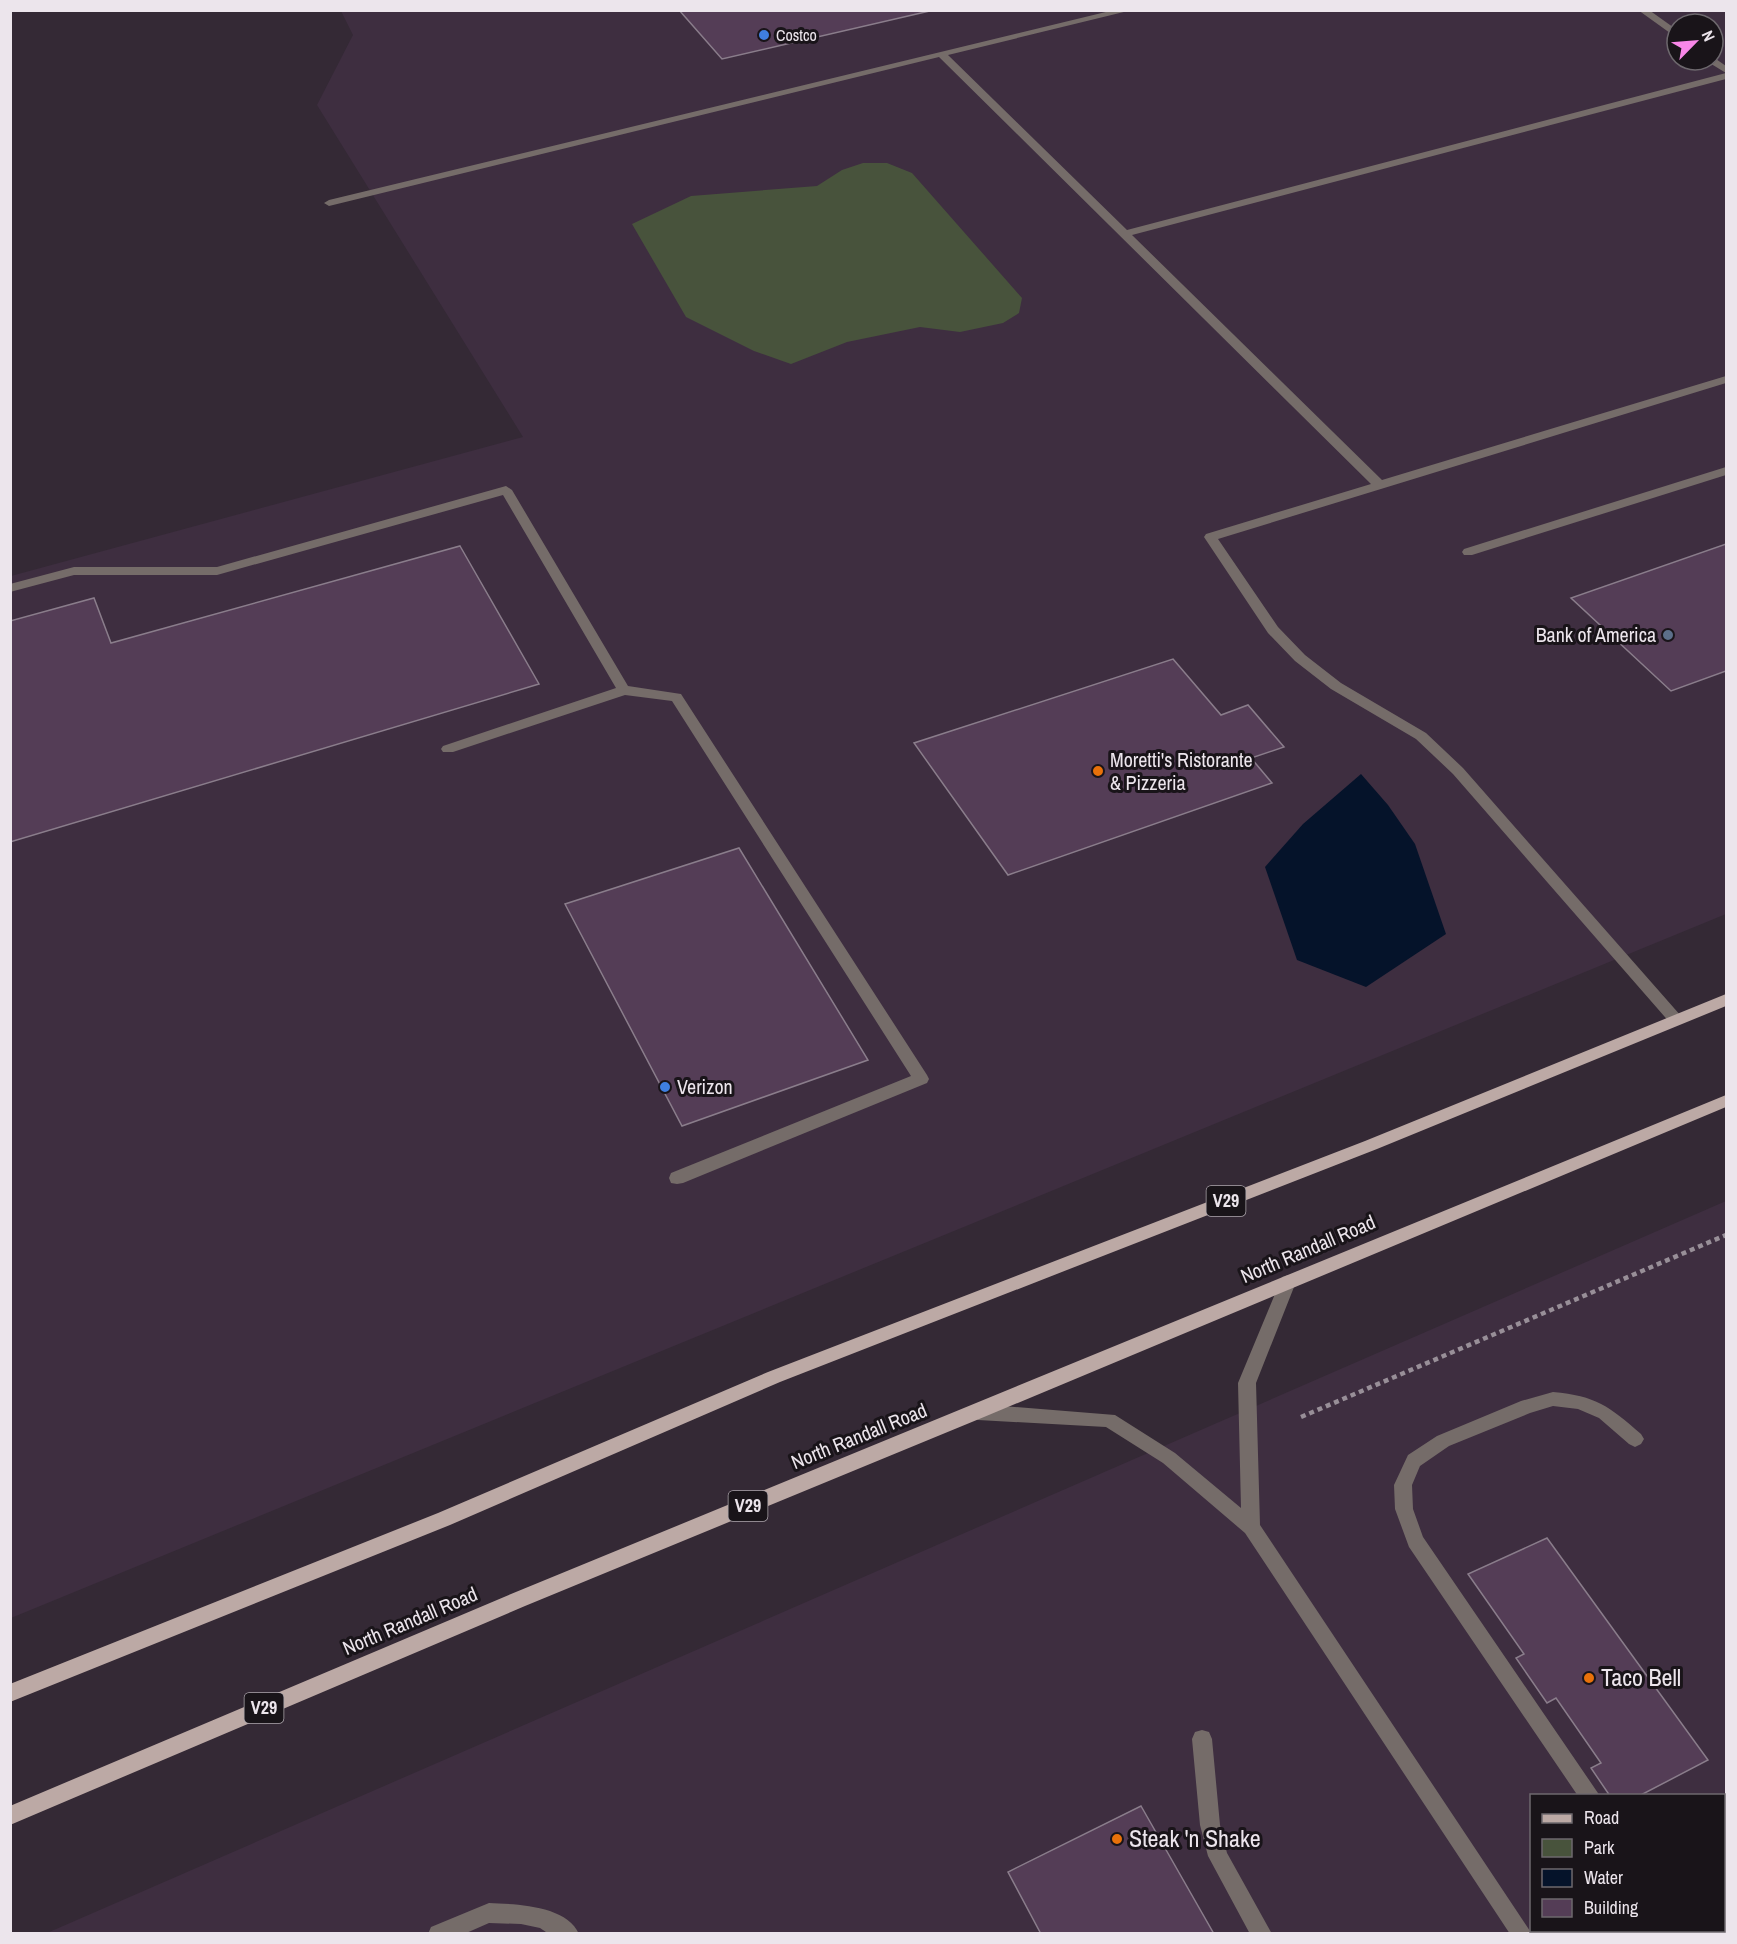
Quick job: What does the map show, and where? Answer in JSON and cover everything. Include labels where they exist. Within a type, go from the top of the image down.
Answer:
[{"type":"main road","name":"V29","points":[[10,1693],[433,1523],[774,1377],[1371,1145],[1726,1000]]},
{"type":"main road","name":"North Randall Road","points":[[10,1816],[518,1600],[978,1412],[1726,1101]]},
{"type":"lane","points":[[329,203],[1128,10]]},
{"type":"lane","points":[[1642,10],[1665,26]]},
{"type":"lane","points":[[941,54],[1380,485]]},
{"type":"lane","points":[[1125,234],[1726,76]]},
{"type":"lane","points":[[1676,1020],[1458,771],[1421,736],[1336,686],[1300,658],[1273,630],[1210,537],[1726,379]]},
{"type":"lane","points":[[1468,552],[1726,471]]},
{"type":"lane","points":[[10,588],[74,571],[217,571],[506,490],[624,690]]},
{"type":"lane","points":[[447,749],[624,690],[676,697],[921,1079],[677,1178]]},
{"type":"lane","points":[[1251,1527],[1247,1383],[1288,1282]]},
{"type":"lane","points":[[1589,1794],[1415,1541],[1404,1509],[1403,1485],[1414,1461],[1443,1441],[1527,1406],[1553,1399],[1580,1402],[1605,1413],[1635,1439]]},
{"type":"lane","points":[[978,1412],[1109,1420],[1169,1458],[1251,1527],[1522,1934]]},
{"type":"lane","points":[[1202,1739],[1210,1825],[1218,1856],[1262,1934]]},
{"type":"lane","points":[[438,1934],[489,1913],[520,1914],[543,1918],[569,1934]]},
{"type":"path","points":[[1301,1417],[1726,1235]]},
{"type":"shaded area","points":[[341,11],[1726,11],[1726,914],[11,1618],[11,576],[523,437],[317,105],[353,35]]},
{"type":"shaded area","points":[[1726,1201],[1726,1933],[47,1933]]},
{"type":"green space","points":[[863,163],[887,163],[912,173],[1022,298],[1019,313],[1003,323],[960,332],[920,327],[847,342],[791,364],[754,351],[686,317],[632,224],[691,196],[817,186],[842,170]]},
{"type":"water","points":[[1361,774],[1388,805],[1415,844],[1446,934],[1366,987],[1297,960],[1265,867],[1303,824]]},
{"type":"building","name":"Costco","points":[[679,10],[934,10],[722,59]]},
{"type":"building","name":"Bank of America","points":[[1726,544],[1726,671],[1671,691],[1571,598]]},
{"type":"building","points":[[460,546],[539,684],[10,842],[10,621],[94,598],[111,643]]},
{"type":"building","name":"Moretti's Ristorante & Pizzeria","points":[[1173,659],[1221,715],[1248,705],[1284,747],[1251,758],[1272,783],[1008,875],[914,743]]},
{"type":"building","points":[[739,848],[868,1060],[682,1126],[565,904]]},
{"type":"building","name":"Taco Bell","points":[[1547,1538],[1708,1760],[1643,1794],[1609,1794],[1591,1768],[1601,1763],[1556,1698],[1547,1703],[1516,1658],[1524,1654],[1468,1574]]},
{"type":"building","name":"Steak 'n Shake","points":[[1141,1806],[1214,1934],[1041,1934],[1008,1872]]},
{"type":"place","name":"Costco","points":[[764,35]]},
{"type":"place","name":"Bank of America","points":[[1668,635]]},
{"type":"place","name":"Moretti's Ristorante & Pizzeria","points":[[1098,771]]},
{"type":"place","name":"Verizon","points":[[665,1087]]},
{"type":"place","name":"Taco Bell","points":[[1589,1678]]},
{"type":"place","name":"Steak 'n Shake","points":[[1117,1839]]}]
